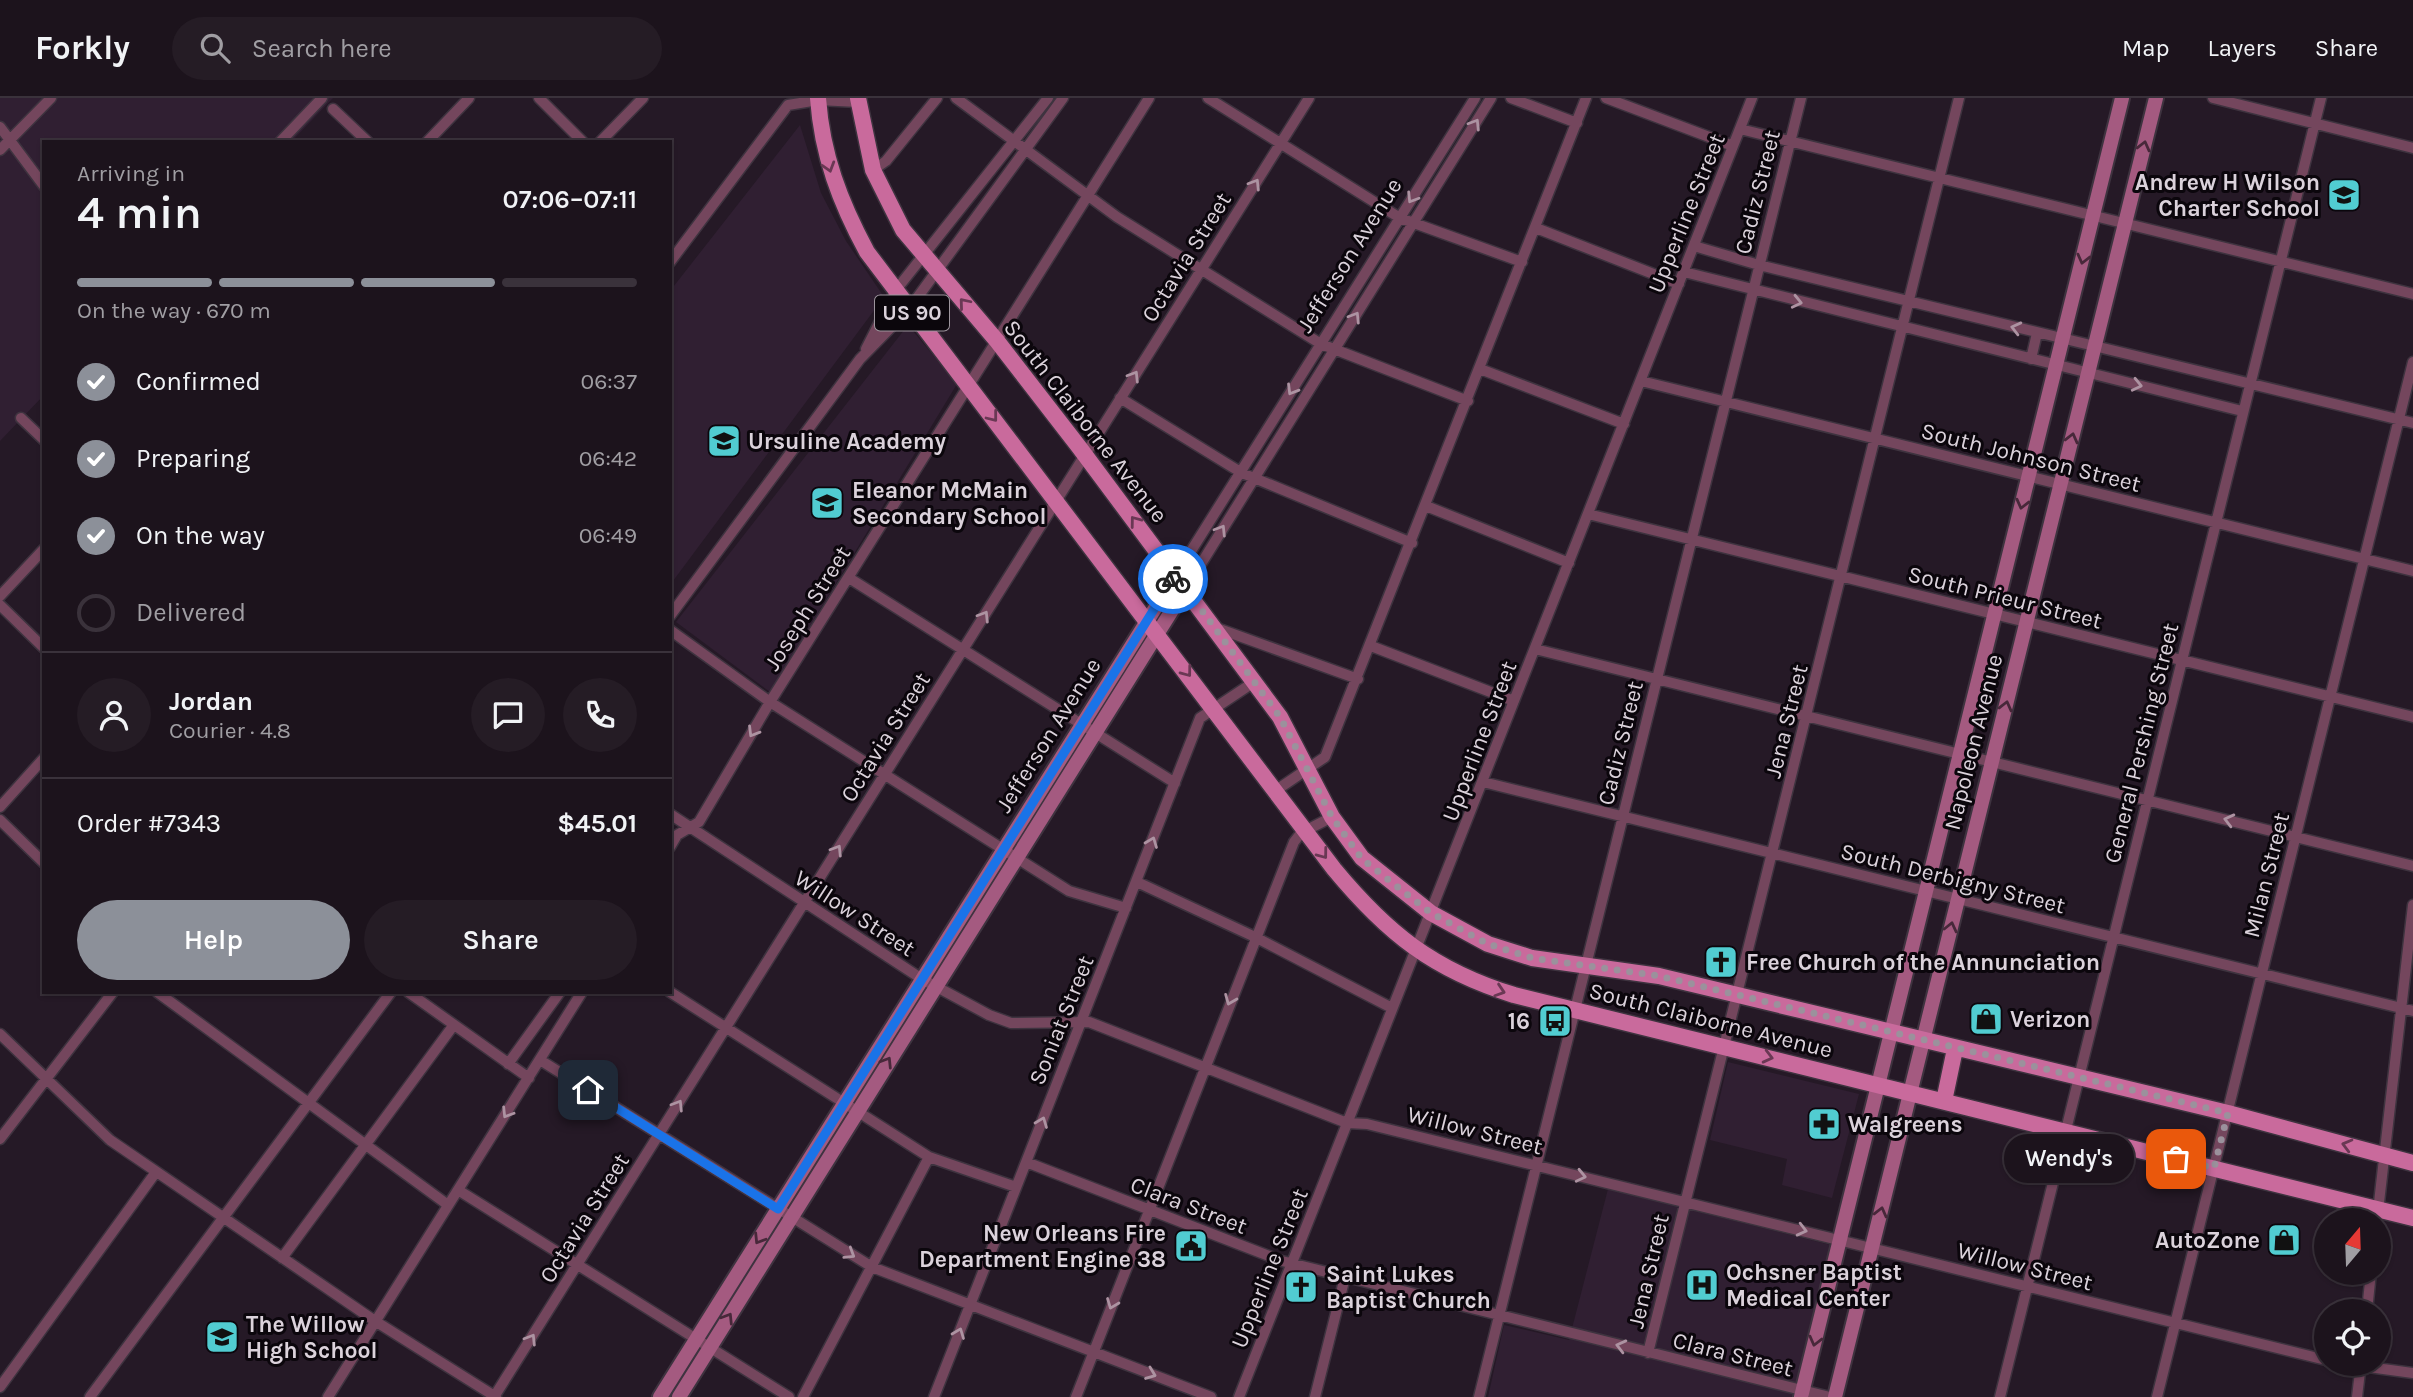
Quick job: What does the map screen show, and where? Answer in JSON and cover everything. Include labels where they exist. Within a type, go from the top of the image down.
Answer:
[{"type":"main road","name":"Napoleon Avenue","points":[[1802,1394],[2122,98]]},
{"type":"main road","name":"Napoleon Avenue","points":[[1832,1397],[1912,1093],[2156,98]]},
{"type":"main road","name":"South Claiborne Avenue","points":[[818,99],[821,133],[834,184],[867,252],[1058,500],[1306,831],[1372,914],[1416,950],[1443,968],[1491,988],[2214,1168],[2356,1208]]},
{"type":"main road","name":"South Claiborne Avenue","points":[[858,100],[873,170],[903,230],[997,341],[1176,575],[1280,717],[1332,817],[1362,859],[1431,913],[1488,944],[1532,958],[1659,976],[2228,1113],[2413,1163]]},
{"type":"main road","name":"Jefferson Avenue","points":[[929,982],[1003,850],[1176,575]]},
{"type":"main road","name":"Jefferson Avenue","points":[[660,1397],[778,1209],[850,1107],[929,982],[1016,858],[1186,589]]},
{"type":"main road","points":[[1944,1101],[1955,1049]]},
{"type":"main road","name":"Jefferson Avenue","points":[[679,1397],[792,1217],[850,1107]]},
{"type":"main road","name":"South Claiborne Avenue","points":[[2391,1216],[2413,1218]]},
{"type":"street","points":[[0,150],[51,98]]},
{"type":"street","points":[[281,140],[322,98]]},
{"type":"street","points":[[429,140],[469,98]]},
{"type":"street","points":[[538,98],[581,140]]},
{"type":"street","points":[[602,140],[643,98]]},
{"type":"street","points":[[873,170],[886,161],[937,98]]},
{"type":"street","points":[[956,98],[1086,195],[1321,344],[1468,401]]},
{"type":"street","points":[[860,359],[896,290],[1048,98]]},
{"type":"street","points":[[672,613],[860,359],[909,309],[1063,98]]},
{"type":"street","name":"Joseph Street","points":[[672,843],[677,835],[699,822],[1086,195],[1149,98]]},
{"type":"street","points":[[1208,98],[1400,218],[1522,262]]},
{"type":"street","name":"Octavia Street","points":[[495,1397],[1309,98]]},
{"type":"street","name":"Jefferson Avenue","points":[[1176,575],[1475,98]]},
{"type":"street","name":"Jefferson Avenue","points":[[1186,589],[1491,98]]},
{"type":"street","points":[[1511,98],[1577,123]]},
{"type":"street","points":[[1276,791],[1325,757],[1586,98]]},
{"type":"street","points":[[1606,98],[1733,146]]},
{"type":"street","name":"Upperline Street","points":[[1239,1397],[1752,98]]},
{"type":"street","name":"Cadiz Street","points":[[1479,1397],[1689,538],[1801,98]]},
{"type":"street","name":"Jena Street","points":[[1648,1353],[1959,98]]},
{"type":"street","points":[[2213,98],[2413,148]]},
{"type":"street","name":"General Pershing Street","points":[[2000,1397],[2214,522],[2321,98]]},
{"type":"street","points":[[672,259],[788,105],[818,99],[858,100]]},
{"type":"street","points":[[333,109],[366,140]]},
{"type":"street","points":[[0,127],[42,183]]},
{"type":"street","points":[[1740,130],[2413,294]]},
{"type":"street","points":[[1536,228],[1679,284]]},
{"type":"street","points":[[1694,246],[1759,265],[2095,348],[2413,423]]},
{"type":"street","points":[[1684,272],[2242,411]]},
{"type":"street","points":[[2031,359],[2037,333]]},
{"type":"street","name":"Milan Street","points":[[2157,1397],[2413,362]]},
{"type":"street","points":[[1480,369],[1624,424]]},
{"type":"street","name":"South Johnson Street","points":[[1641,381],[2413,571]]},
{"type":"street","points":[[1121,398],[1242,473],[1412,543]]},
{"type":"street","points":[[21,418],[42,438]]},
{"type":"street","points":[[1426,506],[1569,563]]},
{"type":"street","name":"South Prieur Street","points":[[1588,514],[2413,718]]},
{"type":"street","points":[[0,596],[42,551]]},
{"type":"street","points":[[849,578],[1175,783]]},
{"type":"street","points":[[0,605],[42,646]]},
{"type":"street","points":[[1214,627],[1358,679]]},
{"type":"street","points":[[672,631],[771,702],[884,776],[1080,897],[1126,908]]},
{"type":"street","points":[[1371,646],[1514,702]]},
{"type":"street","points":[[1535,649],[1808,714],[2413,866]]},
{"type":"street","name":"Soniat Street","points":[[934,1397],[1200,718],[1254,682]]},
{"type":"street","points":[[0,807],[42,760]]},
{"type":"street","name":"South Derbigny Street","points":[[1483,782],[2413,1011]]},
{"type":"street","name":"Willow Street","points":[[672,815],[803,903],[929,982],[989,1015],[1011,1023],[1090,1022],[1347,1123],[1367,1124],[1684,1200],[2314,1357]]},
{"type":"street","points":[[1076,1397],[1294,842],[1306,831],[1332,817]]},
{"type":"street","points":[[0,820],[42,861]]},
{"type":"street","points":[[1137,882],[1255,937],[1392,1008]]},
{"type":"street","points":[[2378,1208],[2413,905]]},
{"type":"street","points":[[672,993],[929,1157],[1016,1187]]},
{"type":"street","points":[[0,1139],[111,994]]},
{"type":"street","points":[[160,994],[449,1205]]},
{"type":"street","points":[[90,1397],[390,994]]},
{"type":"street","points":[[411,994],[529,1079]]},
{"type":"street","points":[[508,1064],[559,994]]},
{"type":"street","points":[[328,1397],[581,994]]},
{"type":"street","points":[[282,1258],[453,1026]]},
{"type":"street","points":[[0,1034],[110,1140],[375,1321],[495,1397]]},
{"type":"street","points":[[540,1060],[872,1267],[1210,1397]]},
{"type":"street","points":[[803,1397],[929,1157]]},
{"type":"street","name":"Clara Street","points":[[1026,1162],[1292,1263],[1499,1314],[1802,1394],[1832,1397]]},
{"type":"street","points":[[0,1387],[156,1172]]},
{"type":"street","points":[[458,1190],[789,1397]]},
{"type":"street","points":[[1315,1397],[1345,1277]]},
{"type":"street","points":[[2391,1370],[2413,1373]]},
{"type":"street","points":[[2357,1397],[2359,1376]]},
{"type":"shaded area","points":[[0,98],[333,98],[293,140],[42,140],[42,397],[0,441]]},
{"type":"shaded area","name":"Ursuline Academy","points":[[800,125],[821,193],[846,241],[884,297],[672,582],[672,288]]},
{"type":"shaded area","name":"Eleanor McMain Secondary School","points":[[908,325],[957,384],[770,692],[676,622]]},
{"type":"shaded area","points":[[1728,1062],[1859,1094],[1832,1198],[1782,1185],[1787,1159],[1710,1140]]},
{"type":"shaded area","name":"Ochsner Baptist Medical Center","points":[[1608,1189],[1831,1245],[1792,1397],[1488,1397],[1504,1325],[1569,1340]]},
{"type":"way so far","points":[[1173,579],[1176,575],[1280,717],[1323,802],[1362,859],[1431,913],[1488,944],[1532,958],[1659,976],[2228,1113],[2214,1168],[2176,1159]]},
{"type":"place","name":"Andrew H Wilson Charter School","points":[[2344,195]]},
{"type":"place","name":"Ursuline Academy","points":[[724,441]]},
{"type":"place","name":"Eleanor McMain Secondary School","points":[[827,503]]},
{"type":"place","name":"Free Church of the Annunciation","points":[[1721,962]]},
{"type":"place","name":"Verizon","points":[[1986,1019]]},
{"type":"place","name":"16","points":[[1555,1021]]},
{"type":"place","name":"Walgreens","points":[[1824,1124]]},
{"type":"place","name":"Wendy's","points":[[2176,1159]]},
{"type":"place","name":"AutoZone","points":[[2284,1240]]},
{"type":"place","name":"New Orleans Fire Department Engine 38","points":[[1191,1246]]},
{"type":"place","name":"Ochsner Baptist Medical Center","points":[[1702,1285]]},
{"type":"place","name":"Saint Lukes Baptist Church","points":[[1301,1287]]},
{"type":"place","name":"The Willow High School","points":[[222,1337]]},
{"type":"route","points":[[588,1090],[778,1209],[1173,579]]}]
